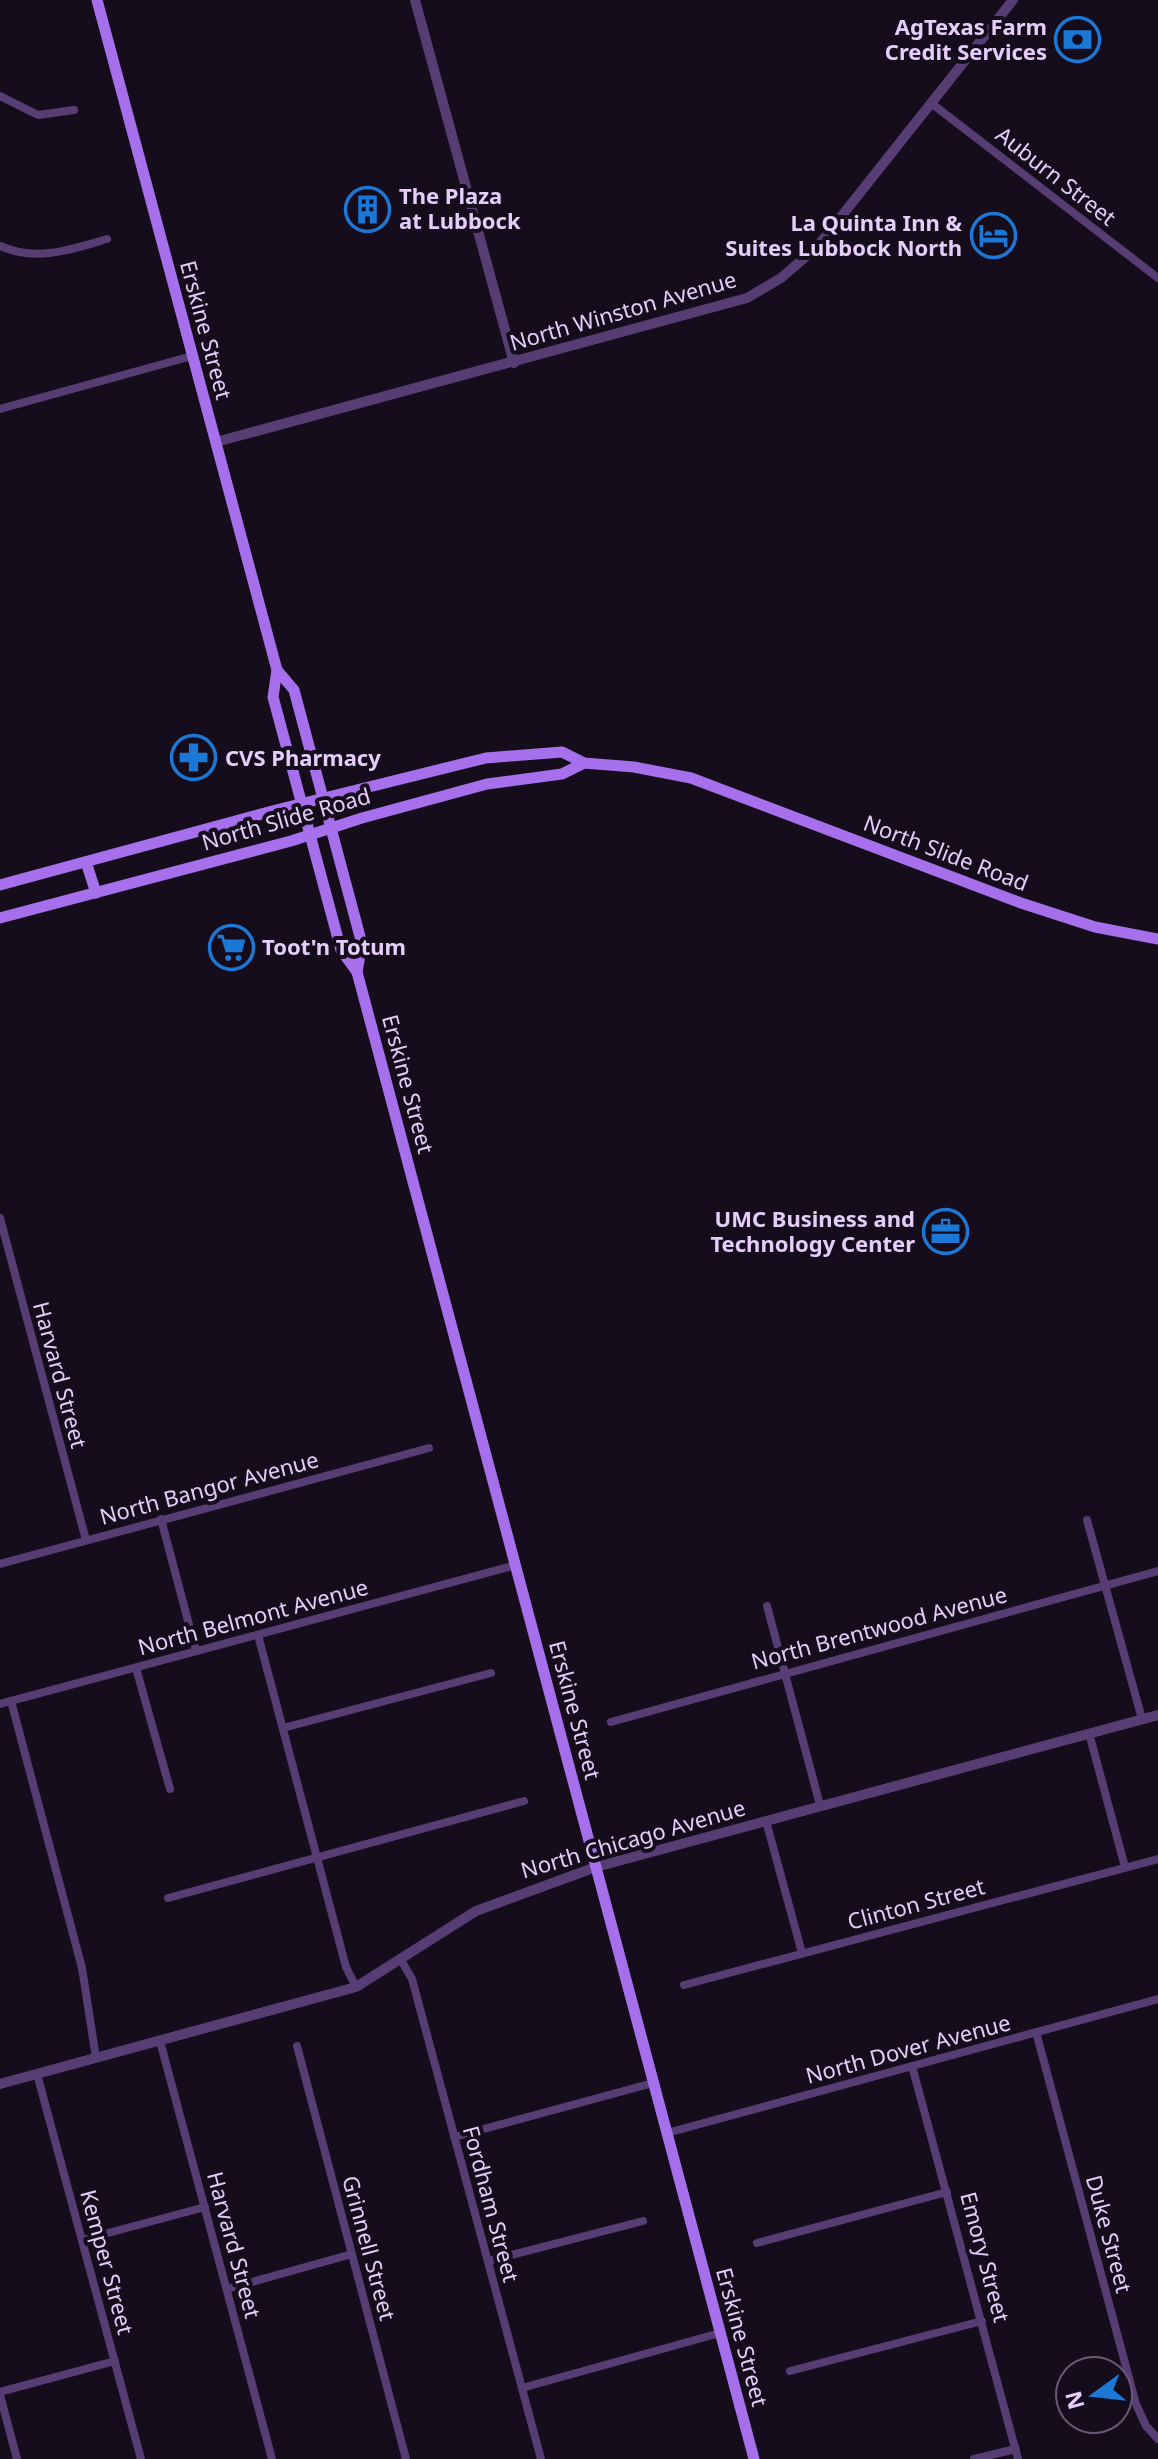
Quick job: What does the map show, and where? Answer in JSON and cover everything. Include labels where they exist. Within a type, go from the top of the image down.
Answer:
[{"type":"main road","name":"Erskine Street","points":[[97,0],[277,670],[273,697],[341,950],[357,972],[754,2459]]},
{"type":"main road","name":"Erskine Street","points":[[277,670],[294,690],[362,944],[357,972]]},
{"type":"main road","name":"North Slide Road","points":[[0,885],[302,804],[495,757],[562,752],[584,763],[634,767],[691,778],[1021,903],[1095,927],[1158,939]]},
{"type":"main road","name":"North Slide Road","points":[[0,918],[487,784],[562,774],[584,763]]},
{"type":"main road","points":[[86,862],[96,893]]},
{"type":"street","points":[[415,0],[514,363]]},
{"type":"street","name":"North Winston Avenue","points":[[216,442],[747,298],[781,278],[817,247],[1013,0]]},
{"type":"street","points":[[0,96],[38,115],[74,110]]},
{"type":"street","name":"Auburn Street","points":[[931,103],[1158,278]]},
{"type":"street","points":[[0,246],[38,255],[107,239]]},
{"type":"street","points":[[0,409],[192,356]]},
{"type":"street","name":"Harvard Street","points":[[0,1218],[86,1540]]},
{"type":"street","name":"North Bangor Avenue","points":[[0,1564],[429,1448]]},
{"type":"street","points":[[161,1519],[196,1651]]},
{"type":"street","points":[[1087,1520],[1142,1719]]},
{"type":"street","name":"North Belmont Avenue","points":[[0,1704],[516,1565]]},
{"type":"street","name":"North Brentwood Avenue","points":[[611,1722],[1158,1571]]},
{"type":"street","points":[[767,1606],[820,1805]]},
{"type":"street","points":[[258,1635],[346,1967],[356,1987]]},
{"type":"street","points":[[136,1668],[170,1789]]},
{"type":"street","points":[[283,1728],[491,1673]]},
{"type":"street","points":[[11,1701],[82,1968],[96,2058]]},
{"type":"street","name":"North Chicago Avenue","points":[[0,2084],[356,1987],[476,1911],[596,1867],[1158,1715]]},
{"type":"street","points":[[1089,1733],[1125,1867]]},
{"type":"street","points":[[168,1898],[524,1801]]},
{"type":"street","points":[[766,1821],[802,1953]]},
{"type":"street","name":"Clinton Street","points":[[684,1985],[1158,1859]]},
{"type":"street","name":"Fordham Street","points":[[401,1960],[412,1979],[541,2459]]},
{"type":"street","name":"North Dover Avenue","points":[[667,2133],[1158,1999]]},
{"type":"street","name":"Duke Street","points":[[1036,2032],[1136,2404],[1146,2426],[1158,2439]]},
{"type":"street","name":"Harvard Street","points":[[160,2041],[272,2459]]},
{"type":"street","name":"Grinnell Street","points":[[297,2046],[406,2459]]},
{"type":"street","name":"Emory Street","points":[[912,2066],[1018,2459]]},
{"type":"street","name":"Kemper Street","points":[[37,2074],[141,2459]]},
{"type":"street","points":[[454,2137],[653,2083]]},
{"type":"street","points":[[757,2243],[947,2192]]},
{"type":"street","points":[[82,2240],[205,2207]]},
{"type":"street","points":[[488,2261],[643,2221]]},
{"type":"street","points":[[227,2289],[352,2254]]},
{"type":"street","points":[[790,2371],[982,2321]]},
{"type":"street","points":[[522,2388],[720,2333]]},
{"type":"street","points":[[17,2459],[0,2394],[115,2361]]},
{"type":"street","points":[[974,2459],[1016,2449]]},
{"type":"place","name":"AgTexas Farm Credit Services","points":[[1078,40]]},
{"type":"place","name":"The Plaza at Lubbock","points":[[368,209]]},
{"type":"place","name":"La Quinta Inn & Suites Lubbock North","points":[[993,236]]},
{"type":"place","name":"CVS Pharmacy","points":[[194,758]]},
{"type":"place","name":"Toot'n Totum","points":[[231,947]]},
{"type":"place","name":"UMC Business and Technology Center","points":[[946,1232]]}]
